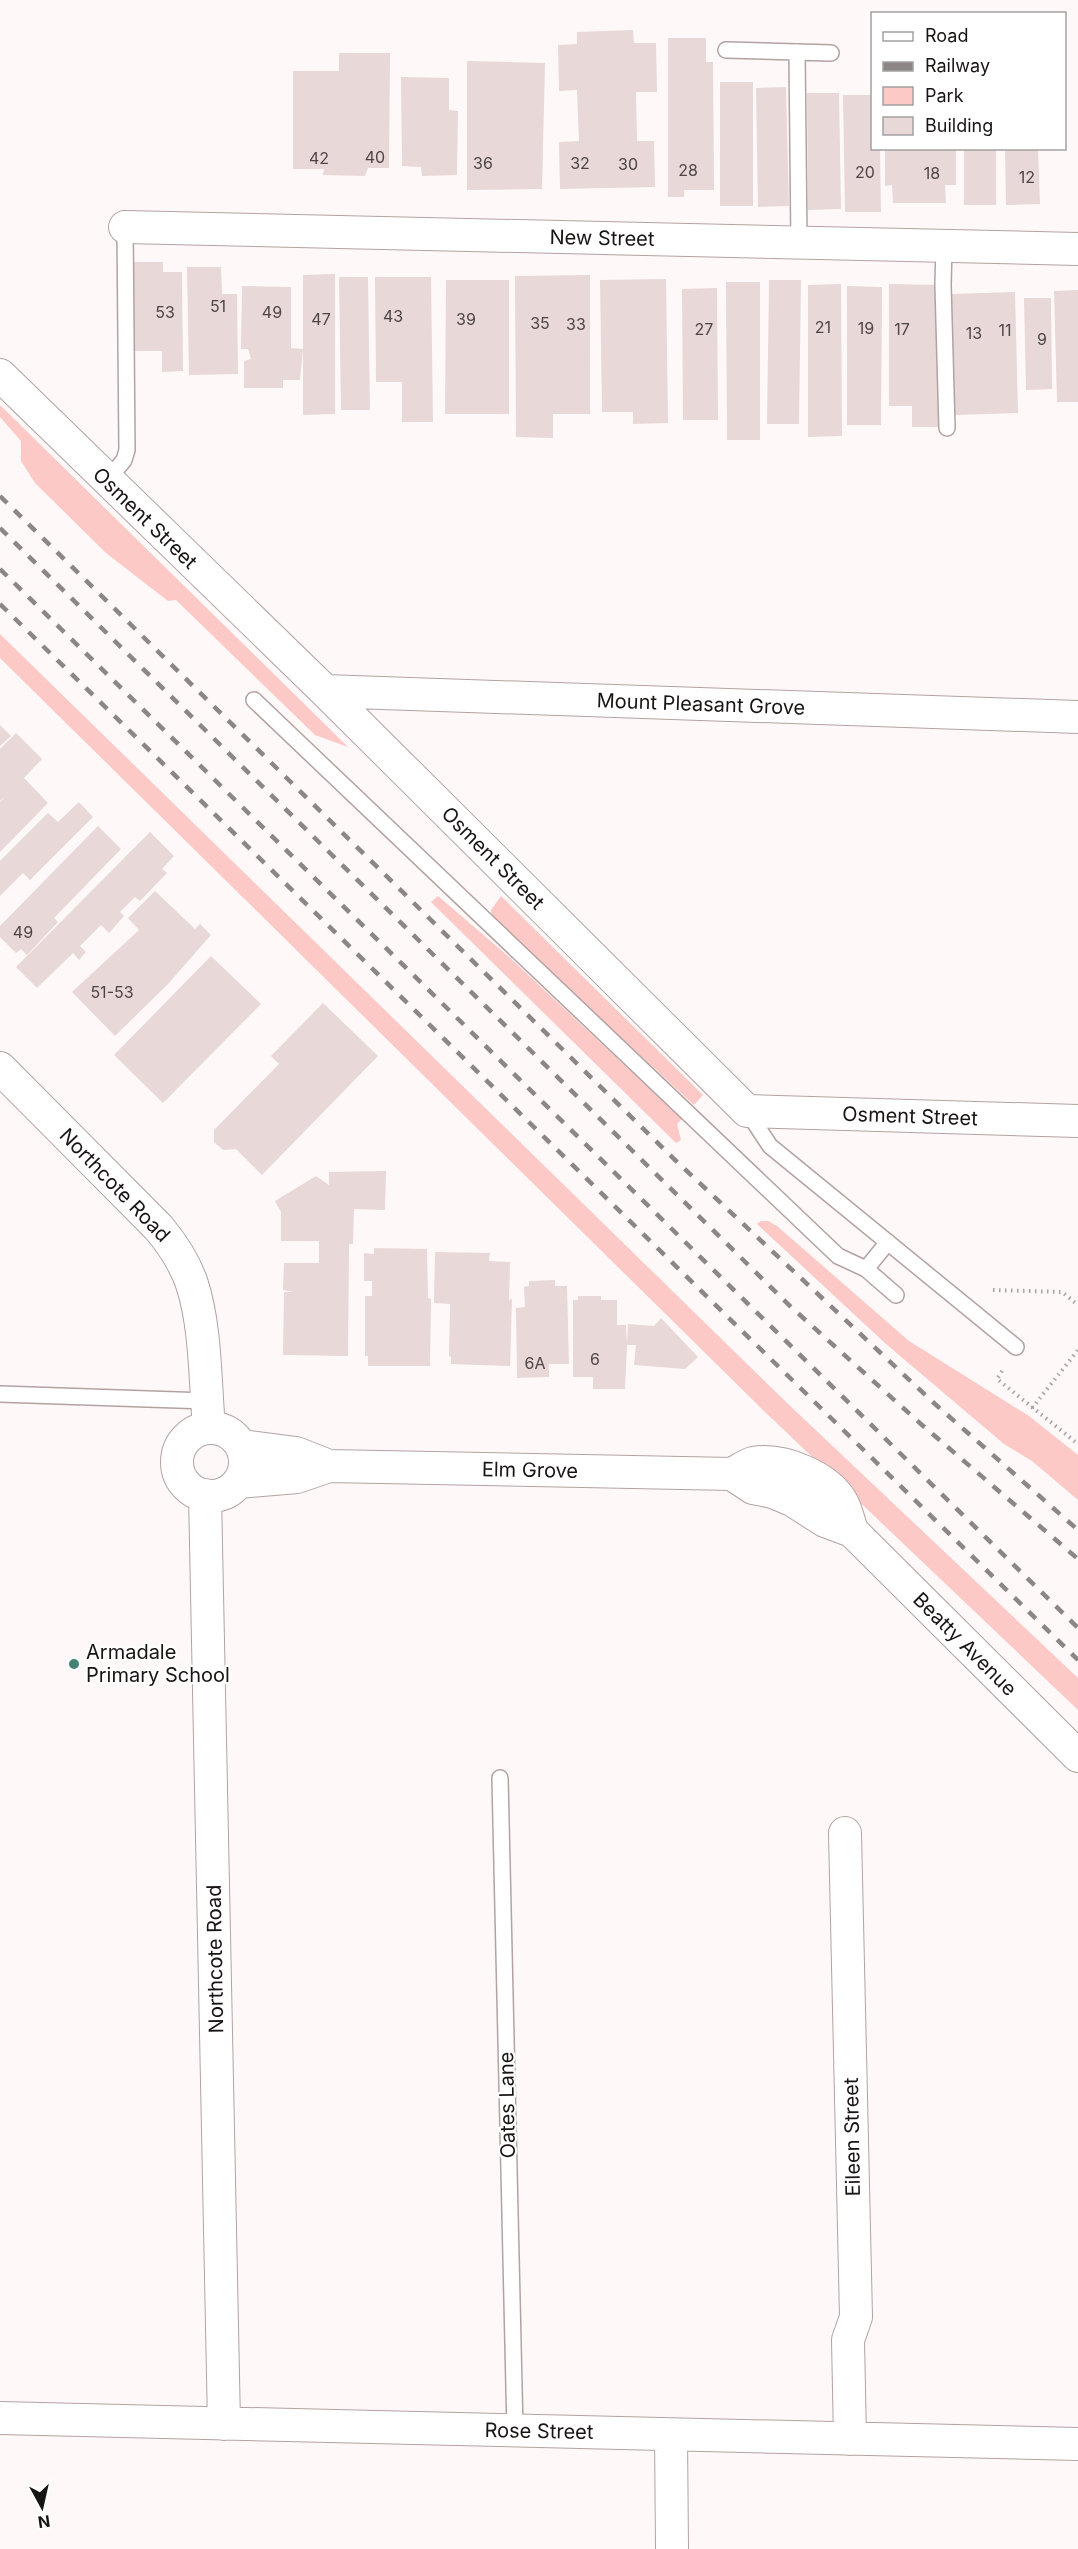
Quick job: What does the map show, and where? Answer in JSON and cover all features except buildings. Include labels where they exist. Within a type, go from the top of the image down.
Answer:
[{"type":"street","name":"New Street","points":[[125,227],[1078,249]]},
{"type":"street","name":"Osment Street","points":[[0,375],[325,691],[747,1111],[1078,1121]]},
{"type":"street","name":"Mount Pleasant Grove","points":[[325,691],[1078,717]]},
{"type":"street","name":"Northcote Road","points":[[0,1068],[159,1228],[173,1246],[185,1266],[197,1302],[208,1414]]},
{"type":"street","points":[[208,1414],[222,1430],[234,1436],[242,1446],[245,1458],[244,1471],[239,1482],[230,1490],[218,1495],[205,1495],[194,1491],[184,1483],[177,1460],[180,1448],[187,1438],[197,1431],[208,1414]]},
{"type":"street","name":"Elm Grove","points":[[242,1446],[296,1453],[329,1466]]},
{"type":"street","name":"Elm Grove","points":[[239,1482],[297,1477],[329,1466],[732,1474],[753,1488],[773,1492],[800,1487]]},
{"type":"street","name":"Beatty Avenue","points":[[800,1487],[830,1488],[843,1503],[852,1531],[1078,1756]]},
{"type":"street","name":"Northcote Road","points":[[205,1495],[224,2424]]},
{"type":"street","name":"Eileen Street","points":[[845,1833],[856,2317],[848,2340],[850,2439]]},
{"type":"street","name":"Rose Street","points":[[0,2418],[1078,2444]]},
{"type":"street","points":[[671,2434],[672,2549]]},
{"type":"lane","points":[[726,50],[831,53]]},
{"type":"lane","points":[[798,52],[799,243]]},
{"type":"lane","points":[[107,481],[124,460],[128,450],[125,227]]},
{"type":"lane","points":[[945,246],[943,285],[947,429]]},
{"type":"lane","points":[[254,700],[837,1256],[866,1269],[896,1295]]},
{"type":"lane","points":[[747,1111],[770,1146],[1016,1347]]},
{"type":"lane","points":[[866,1269],[888,1242]]},
{"type":"lane","points":[[0,1394],[208,1414]]},
{"type":"lane","name":"Oates Lane","points":[[500,1778],[515,2431]]},
{"type":"path","points":[[986,1289],[1062,1292],[1078,1305]]},
{"type":"path","points":[[1016,1347],[997,1378],[1078,1444]]},
{"type":"path","points":[[1032,1408],[1078,1350]]},
{"type":"green space","points":[[0,405],[348,747],[315,735],[176,600],[168,601],[106,553],[35,483],[21,461],[21,441],[0,417]]},
{"type":"green space","points":[[0,634],[786,1402],[1078,1678],[1078,1710],[764,1411],[0,658]]},
{"type":"green space","points":[[438,896],[508,956],[682,1119],[677,1124],[681,1140],[676,1143],[431,902]]},
{"type":"green space","points":[[501,896],[703,1095],[694,1105],[492,918],[491,910]]},
{"type":"green space","points":[[761,1221],[768,1221],[777,1226],[909,1341],[1029,1416],[1078,1455],[1078,1500],[1032,1461],[1004,1444],[886,1344],[757,1224]]},
{"type":"railway","points":[[0,496],[674,1159],[935,1404],[1078,1530]]},
{"type":"railway","points":[[0,528],[790,1306],[922,1425],[1078,1559]]},
{"type":"railway","points":[[0,569],[1078,1628]]},
{"type":"railway","points":[[0,604],[1078,1660]]},
{"type":"place","name":"Armadale Primary School","points":[[74,1664]]}]
